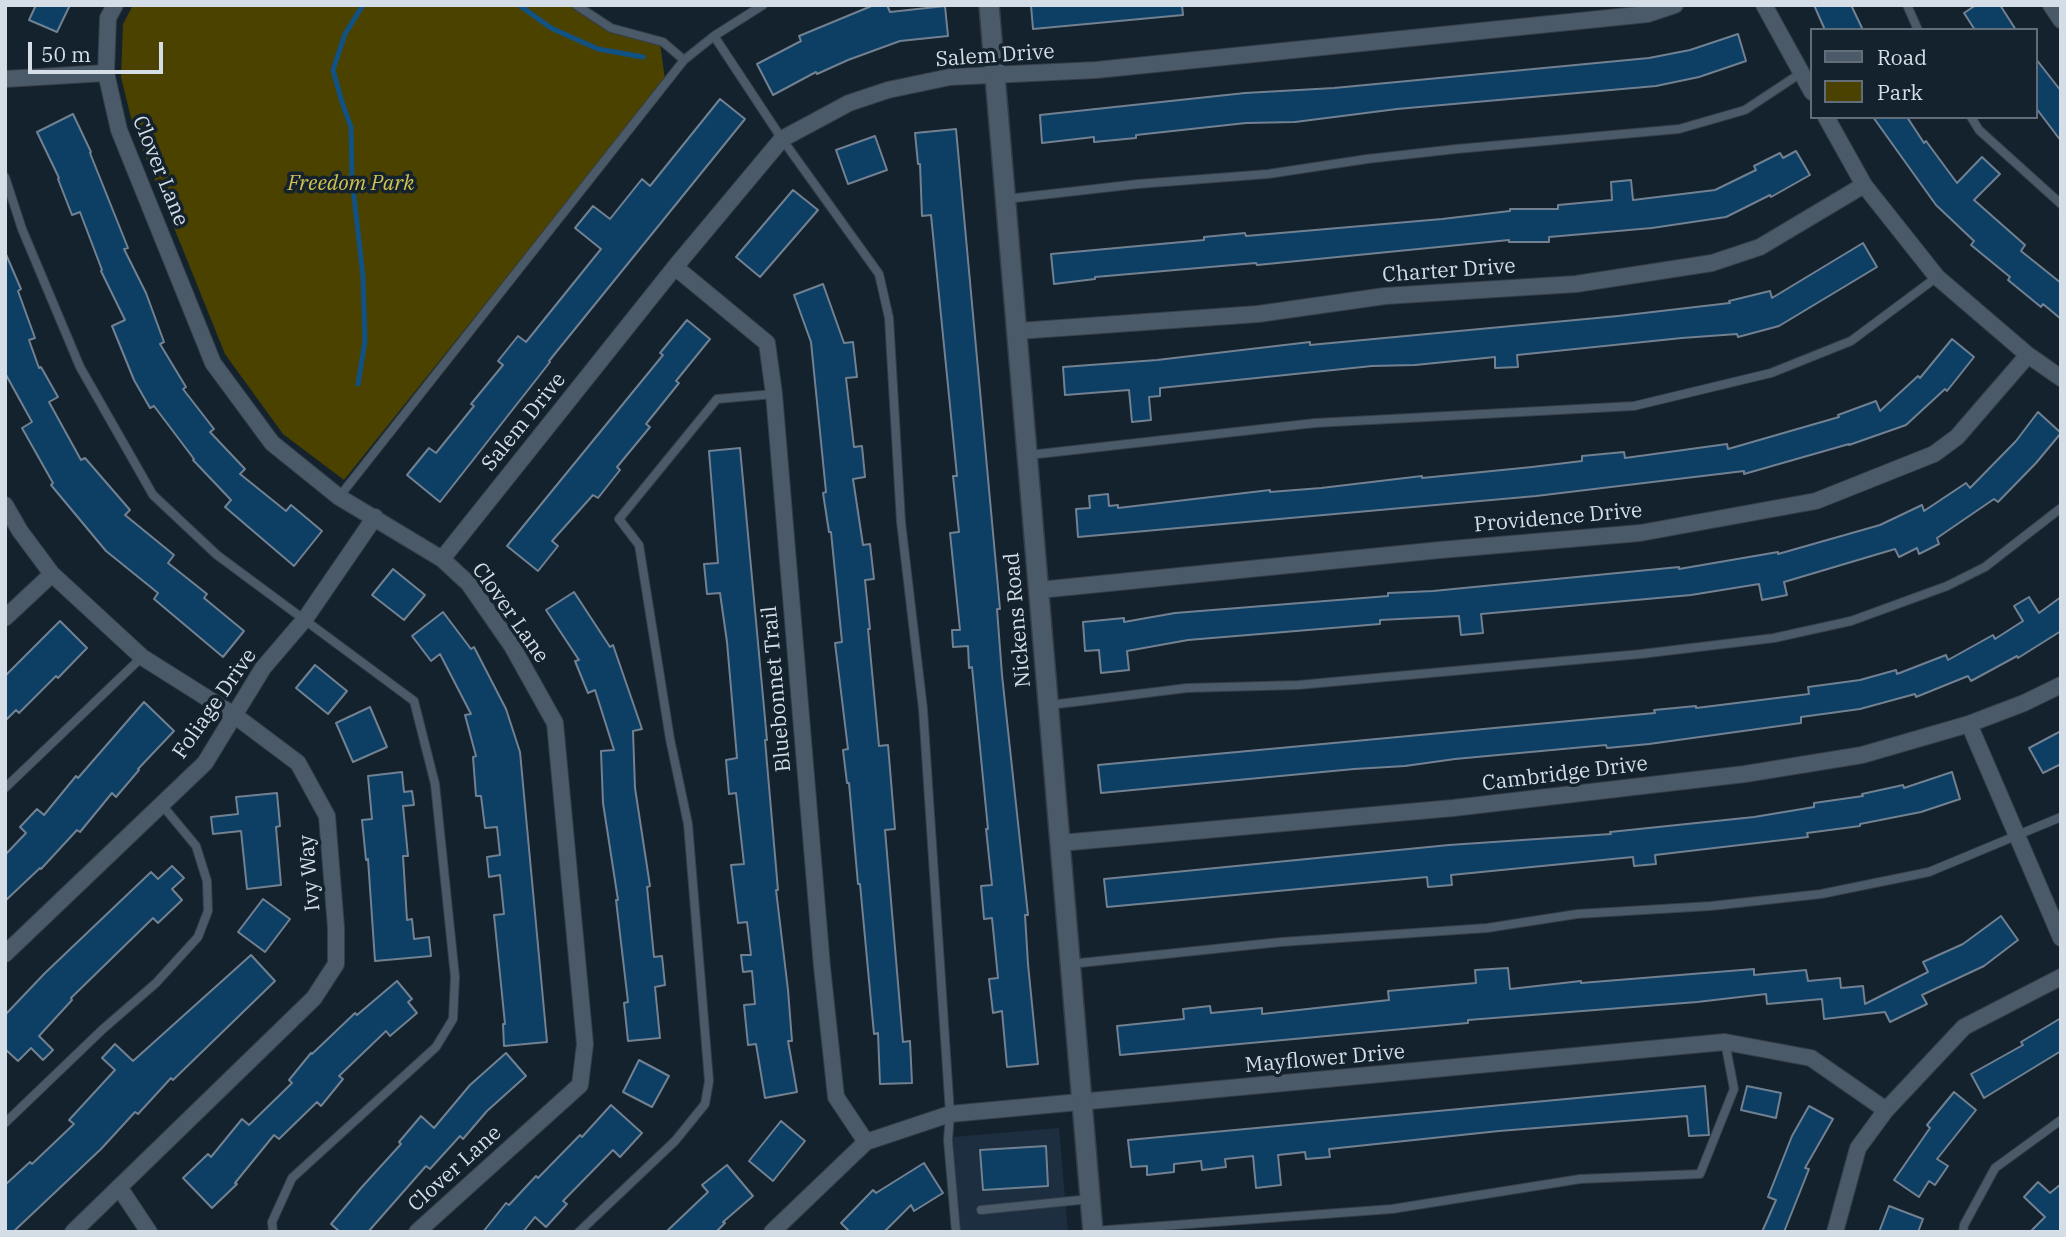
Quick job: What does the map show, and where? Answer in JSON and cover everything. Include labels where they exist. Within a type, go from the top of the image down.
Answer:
[{"type":"street","name":"Clover Lane","points":[[115,5],[108,18],[106,73],[119,130],[213,363],[272,443],[339,497],[442,559],[469,584],[512,646],[555,723],[585,1044],[580,1085],[417,1232]]},
{"type":"street","name":"Nickens Road","points":[[989,5],[1093,1232]]},
{"type":"street","name":"Salem Drive","points":[[442,559],[782,138],[849,103],[888,90],[950,77],[1096,70],[1648,14],[1675,5]]},
{"type":"street","points":[[1764,5],[1811,90]]},
{"type":"street","points":[[2051,5],[2061,20]]},
{"type":"street","points":[[5,79],[106,73]]},
{"type":"street","points":[[1827,119],[1864,184],[1937,277],[2028,355],[2061,378]]},
{"type":"street","name":"Charter Drive","points":[[1018,331],[1258,314],[1385,296],[1576,284],[1712,263],[1760,247],[1864,184]]},
{"type":"street","name":"Bluebonnet Trail","points":[[676,267],[767,342],[774,394],[821,954],[836,1097],[866,1142]]},
{"type":"street","name":"Providence Drive","points":[[1039,590],[1640,533],[1816,501],[1934,454],[1957,437],[2028,355]]},
{"type":"street","name":"Ivy Way","points":[[5,505],[20,531],[52,574],[142,657],[234,715],[298,763],[327,816],[337,964],[314,998],[73,1232]]},
{"type":"street","name":"Foliage Drive","points":[[5,954],[205,763],[263,668],[305,619],[375,517]]},
{"type":"street","points":[[5,618],[52,574]]},
{"type":"street","name":"Cambridge Drive","points":[[1060,844],[1452,808],[1745,774],[1862,755],[1969,724],[2024,703],[2061,685]]},
{"type":"street","points":[[1969,724],[2061,938]]},
{"type":"street","points":[[1835,1232],[1858,1148],[1886,1110],[1965,1027],[2061,977]]},
{"type":"street","name":"Mayflower Drive","points":[[772,1232],[790,1226],[866,1142],[950,1114],[1725,1042],[1811,1058],[1886,1110]]},
{"type":"street","points":[[119,1187],[149,1232]]},
{"type":"lane","points":[[576,5],[611,28],[663,42],[684,60]]},
{"type":"lane","points":[[339,497],[684,60],[763,5]]},
{"type":"lane","points":[[1907,5],[1917,28]]},
{"type":"lane","points":[[715,36],[782,138],[879,274],[889,318],[901,523],[923,709],[950,1114],[948,1140],[956,1232]]},
{"type":"lane","points":[[1006,199],[1138,184],[1268,174],[1456,149],[1679,129],[1745,110],[1801,72]]},
{"type":"lane","points":[[1972,119],[1979,130],[2061,204]]},
{"type":"lane","points":[[5,177],[22,229],[80,367],[153,495],[217,555],[414,701],[435,784],[455,977],[453,1019],[436,1048],[292,1178],[272,1222],[273,1232]]},
{"type":"lane","points":[[1028,456],[1315,423],[1634,405],[1771,373],[1851,341],[1937,277]]},
{"type":"lane","points":[[579,1232],[675,1141],[705,1104],[709,1081],[688,824],[670,739],[639,545],[620,519],[717,399],[774,394]]},
{"type":"lane","points":[[1048,705],[1186,688],[1298,685],[1641,654],[1774,638],[1851,621],[1947,586],[1985,567],[2061,508]]},
{"type":"lane","points":[[5,788],[142,657]]},
{"type":"lane","points":[[5,1123],[103,1029],[156,984],[198,937],[208,911],[207,881],[196,846],[162,804]]},
{"type":"lane","points":[[1070,964],[1281,942],[1487,928],[1577,914],[1711,906],[1821,894],[1929,872],[2061,817]]},
{"type":"lane","points":[[1093,1232],[1392,1209],[1580,1179],[1700,1174],[1734,1089],[1725,1042]]},
{"type":"lane","points":[[1963,1232],[1964,1225],[1995,1168],[2061,1120]]},
{"type":"lane","points":[[981,1210],[1090,1199]]},
{"type":"shaded area","points":[[1059,1128],[1068,1232],[959,1232],[953,1137]]},
{"type":"green space","name":"Freedom Park","points":[[133,5],[578,5],[592,17],[660,43],[665,80],[344,480],[283,434],[225,354],[133,126],[121,77],[123,24]]},
{"type":"building","points":[[36,5],[70,5],[57,32],[29,20]]},
{"type":"building","points":[[874,5],[887,5],[890,12],[945,6],[948,36],[900,41],[817,74],[816,72],[773,95],[757,64],[801,41],[799,36]]},
{"type":"building","points":[[1031,5],[1182,5],[1183,15],[1033,29]]},
{"type":"building","points":[[1814,5],[1851,5],[1862,28],[1824,28]]},
{"type":"building","points":[[1976,5],[2000,5],[2015,28],[1974,28],[1964,13]]},
{"type":"building","points":[[1738,34],[1746,61],[1699,77],[1656,86],[1397,109],[1295,122],[1246,123],[1094,142],[1094,137],[1042,143],[1040,115],[1245,93],[1334,88],[1649,58],[1690,50]]},
{"type":"building","points":[[2038,62],[2061,91],[2061,141],[2038,111]]},
{"type":"building","points":[[720,99],[745,119],[549,361],[440,502],[407,475],[429,448],[436,453],[503,365],[498,361],[518,336],[526,342],[601,249],[575,228],[593,206],[610,219],[642,179],[650,186]]},
{"type":"building","points":[[73,114],[91,152],[128,248],[124,249],[146,293],[164,342],[160,344],[186,387],[183,389],[214,429],[210,432],[245,469],[240,474],[286,511],[291,505],[322,531],[294,566],[225,507],[231,500],[193,460],[154,406],[150,408],[134,380],[112,326],[125,320],[101,271],[80,212],[72,215],[59,178],[37,132]]},
{"type":"building","points":[[1874,119],[1908,119],[1957,183],[1982,157],[2000,174],[1974,200],[2025,245],[2021,251],[2061,283],[2061,319],[2043,304],[2041,307],[2008,280],[2010,277],[1971,245],[1974,241],[1936,205]]},
{"type":"building","points":[[956,129],[1000,609],[997,609],[1002,675],[1028,915],[1025,915],[1028,964],[1038,1064],[1007,1067],[1002,1011],[993,1013],[989,979],[998,978],[992,918],[984,919],[981,886],[992,885],[972,667],[969,668],[968,646],[953,647],[952,630],[960,630],[950,533],[959,532],[953,476],[957,476],[931,215],[922,216],[920,164],[915,133]]},
{"type":"building","points":[[875,136],[887,170],[848,184],[836,150]]},
{"type":"building","points":[[1796,151],[1810,175],[1771,197],[1770,195],[1726,217],[1652,228],[1549,237],[1549,242],[1509,240],[1257,265],[1095,277],[1054,284],[1051,254],[1204,240],[1204,237],[1245,233],[1246,236],[1442,219],[1510,209],[1558,209],[1558,205],[1612,200],[1611,182],[1631,180],[1633,200],[1715,190],[1756,170],[1754,166],[1780,153],[1783,158]]},
{"type":"building","points":[[793,190],[818,210],[760,277],[736,257]]},
{"type":"building","points":[[1863,243],[1877,267],[1779,326],[1738,337],[1737,334],[1682,338],[1517,355],[1518,367],[1495,368],[1495,357],[1415,365],[1372,366],[1160,388],[1160,396],[1149,397],[1151,420],[1132,422],[1129,390],[1065,395],[1063,367],[1157,360],[1310,342],[1310,345],[1618,316],[1730,303],[1729,301],[1770,291],[1772,298]]},
{"type":"building","points":[[5,252],[21,289],[18,291],[35,338],[29,340],[39,368],[41,367],[58,397],[49,402],[81,460],[85,458],[130,510],[125,515],[174,555],[168,563],[207,594],[204,598],[244,631],[223,657],[154,599],[158,593],[106,551],[51,485],[53,483],[22,428],[32,422],[5,373]]},
{"type":"building","points":[[823,284],[844,343],[853,342],[857,377],[846,378],[854,447],[862,446],[865,477],[853,479],[863,545],[870,544],[874,579],[865,580],[868,629],[879,746],[888,745],[895,829],[885,830],[903,1042],[910,1041],[912,1083],[880,1084],[878,1033],[874,1034],[849,783],[843,750],[848,749],[835,643],[842,642],[831,532],[823,493],[826,492],[811,342],[794,295]]},
{"type":"building","points":[[687,320],[710,339],[646,424],[650,427],[617,467],[620,470],[598,498],[593,495],[552,541],[558,546],[538,571],[507,546],[663,355],[660,353]]},
{"type":"building","points":[[1952,339],[1974,357],[1947,391],[1945,389],[1906,425],[1849,445],[1744,474],[1744,471],[1536,496],[1078,537],[1076,509],[1090,508],[1089,496],[1108,494],[1109,506],[1118,505],[1118,508],[1270,490],[1321,488],[1532,467],[1582,461],[1582,456],[1624,452],[1625,458],[1727,444],[1728,449],[1839,417],[1838,415],[1876,401],[1880,411],[1918,376],[1920,378]]},
{"type":"building","points":[[2038,412],[2061,433],[1998,502],[1994,499],[1937,538],[1939,544],[1919,554],[1917,548],[1899,557],[1895,549],[1784,582],[1787,595],[1762,600],[1759,584],[1691,595],[1481,614],[1483,633],[1461,635],[1459,616],[1380,620],[1380,624],[1188,640],[1127,651],[1129,670],[1101,673],[1099,650],[1085,651],[1083,622],[1124,618],[1124,622],[1175,613],[1679,569],[1778,554],[1880,525],[1922,505],[1924,511],[1966,483],[1970,488],[2016,441]]},
{"type":"building","points":[[740,448],[767,740],[776,890],[788,990],[792,1041],[788,1041],[797,1092],[765,1098],[756,1044],[748,1045],[744,1005],[755,1004],[752,971],[743,972],[741,955],[751,955],[747,922],[738,923],[731,865],[744,864],[736,793],[729,794],[726,760],[737,758],[727,642],[720,593],[707,594],[704,564],[718,563],[709,451]]},
{"type":"building","points":[[393,569],[425,595],[404,620],[372,595]]},
{"type":"building","points":[[574,592],[610,647],[613,645],[642,729],[633,731],[635,788],[650,886],[647,887],[654,957],[662,956],[665,985],[655,987],[660,1038],[628,1041],[624,1003],[628,1002],[618,900],[603,803],[601,751],[614,750],[595,690],[588,693],[575,661],[579,660],[546,610]]},
{"type":"building","points":[[2029,597],[2039,613],[2061,597],[2061,631],[2018,658],[2017,656],[1971,681],[1968,676],[1916,697],[1915,694],[1860,709],[1801,717],[1801,723],[1649,744],[1607,748],[1606,745],[1101,793],[1098,765],[1655,713],[1654,710],[1696,708],[1809,694],[1808,687],[1860,680],[1896,670],[1897,674],[1946,655],[1948,660],[1993,635],[1995,639],[2023,621],[2014,606]]},
{"type":"building","points":[[443,612],[471,649],[474,647],[506,709],[520,752],[547,1042],[504,1046],[505,1024],[494,915],[504,914],[500,875],[489,877],[487,857],[500,855],[497,827],[485,828],[481,796],[476,796],[473,757],[476,756],[465,715],[471,714],[440,654],[431,661],[412,636]]},
{"type":"building","points":[[60,621],[87,648],[19,713],[16,710],[5,721],[5,676]]},
{"type":"building","points":[[315,665],[347,691],[328,714],[296,688]]},
{"type":"building","points":[[144,702],[174,731],[116,797],[112,793],[80,832],[77,830],[41,869],[5,901],[5,855],[26,833],[20,827],[37,809],[44,815]]},
{"type":"building","points":[[370,707],[387,747],[353,762],[336,723]]},
{"type":"building","points":[[2061,731],[2061,764],[2043,773],[2029,748]]},
{"type":"building","points":[[402,772],[404,792],[412,791],[414,805],[403,806],[408,856],[403,856],[407,920],[412,919],[414,939],[429,937],[431,956],[375,961],[368,859],[366,860],[362,820],[372,819],[368,776]]},
{"type":"building","points":[[1952,772],[1960,799],[1921,812],[1860,826],[1807,833],[1808,837],[1655,855],[1656,864],[1634,866],[1633,857],[1451,875],[1452,885],[1428,887],[1427,877],[1107,907],[1104,879],[1449,845],[1611,834],[1610,832],[1754,817],[1814,807],[1814,803],[1863,796],[1862,794],[1903,785],[1904,788]]},
{"type":"building","points":[[277,793],[280,826],[276,827],[281,885],[247,889],[241,831],[213,834],[211,817],[238,814],[236,797]]},
{"type":"building","points":[[172,866],[184,878],[172,889],[182,900],[158,923],[153,918],[71,998],[39,1036],[53,1050],[43,1060],[31,1048],[18,1061],[5,1049],[5,1015],[151,872],[158,879]]},
{"type":"building","points":[[263,899],[290,919],[265,952],[238,932]]},
{"type":"building","points":[[2001,916],[2018,940],[1984,966],[1922,995],[1927,1004],[1890,1022],[1885,1012],[1824,1019],[1822,999],[1767,1004],[1766,994],[1468,1020],[1468,1023],[1120,1055],[1117,1026],[1184,1019],[1183,1009],[1210,1006],[1211,1013],[1262,1008],[1262,1014],[1389,1000],[1388,991],[1476,983],[1475,970],[1508,968],[1510,989],[1581,981],[1754,969],[1754,975],[1806,970],[1808,981],[1840,978],[1841,988],[1863,986],[1865,1004],[1928,972],[1923,962],[1963,944]]},
{"type":"building","points":[[251,955],[275,981],[173,1080],[171,1078],[138,1114],[135,1112],[101,1149],[13,1232],[5,1232],[5,1185],[30,1162],[32,1164],[74,1124],[69,1120],[115,1070],[102,1058],[115,1044],[133,1061]]},
{"type":"building","points":[[397,981],[412,999],[408,1002],[417,1013],[390,1036],[386,1031],[339,1076],[343,1079],[321,1106],[317,1102],[279,1139],[274,1135],[235,1183],[237,1184],[212,1208],[183,1178],[208,1154],[211,1157],[242,1119],[249,1125],[292,1083],[289,1080],[311,1053],[355,1013],[357,1015]]},
{"type":"building","points":[[2061,1018],[2061,1051],[1984,1098],[1971,1074],[2023,1045],[2021,1042]]},
{"type":"building","points":[[506,1053],[526,1076],[487,1111],[463,1139],[460,1136],[430,1169],[426,1166],[368,1232],[340,1232],[331,1224],[401,1144],[399,1142],[421,1116],[434,1128],[470,1085]]},
{"type":"building","points":[[639,1060],[669,1076],[652,1107],[623,1092]]},
{"type":"building","points":[[1705,1086],[1709,1135],[1689,1136],[1687,1116],[1499,1131],[1329,1149],[1330,1157],[1306,1159],[1305,1152],[1278,1155],[1281,1185],[1256,1188],[1253,1156],[1225,1159],[1226,1167],[1202,1170],[1201,1161],[1174,1164],[1174,1172],[1147,1175],[1147,1166],[1131,1167],[1128,1140]]},
{"type":"building","points":[[1747,1086],[1781,1093],[1776,1118],[1741,1110]]},
{"type":"building","points":[[1954,1092],[1976,1110],[1937,1159],[1948,1166],[1935,1185],[1929,1181],[1919,1197],[1894,1180],[1930,1128],[1927,1125]]},
{"type":"building","points":[[611,1105],[642,1133],[620,1157],[613,1150],[563,1201],[567,1204],[546,1227],[535,1217],[523,1232],[483,1232],[506,1203],[509,1205],[580,1135],[582,1137]]},
{"type":"building","points":[[1809,1106],[1833,1119],[1805,1168],[1809,1169],[1784,1232],[1762,1232],[1776,1200],[1768,1197],[1792,1136]]},
{"type":"building","points":[[781,1121],[805,1141],[773,1181],[749,1161]]},
{"type":"building","points":[[1046,1146],[1048,1186],[983,1190],[980,1150]]},
{"type":"building","points":[[924,1163],[943,1193],[914,1211],[911,1205],[884,1232],[850,1232],[841,1223],[873,1190],[876,1193]]},
{"type":"building","points":[[727,1165],[753,1196],[723,1222],[725,1223],[716,1232],[666,1232],[708,1192],[702,1185]]},
{"type":"building","points":[[2038,1182],[2050,1193],[2061,1184],[2061,1232],[2030,1232],[2045,1217],[2024,1197]]},
{"type":"building","points":[[1889,1206],[1923,1219],[1918,1232],[1879,1232]]},
{"type":"waterway","points":[[358,384],[365,341],[363,277],[352,178],[351,127],[333,70],[345,34],[363,5]]},
{"type":"waterway","points":[[519,5],[551,28],[598,49],[643,57]]}]
